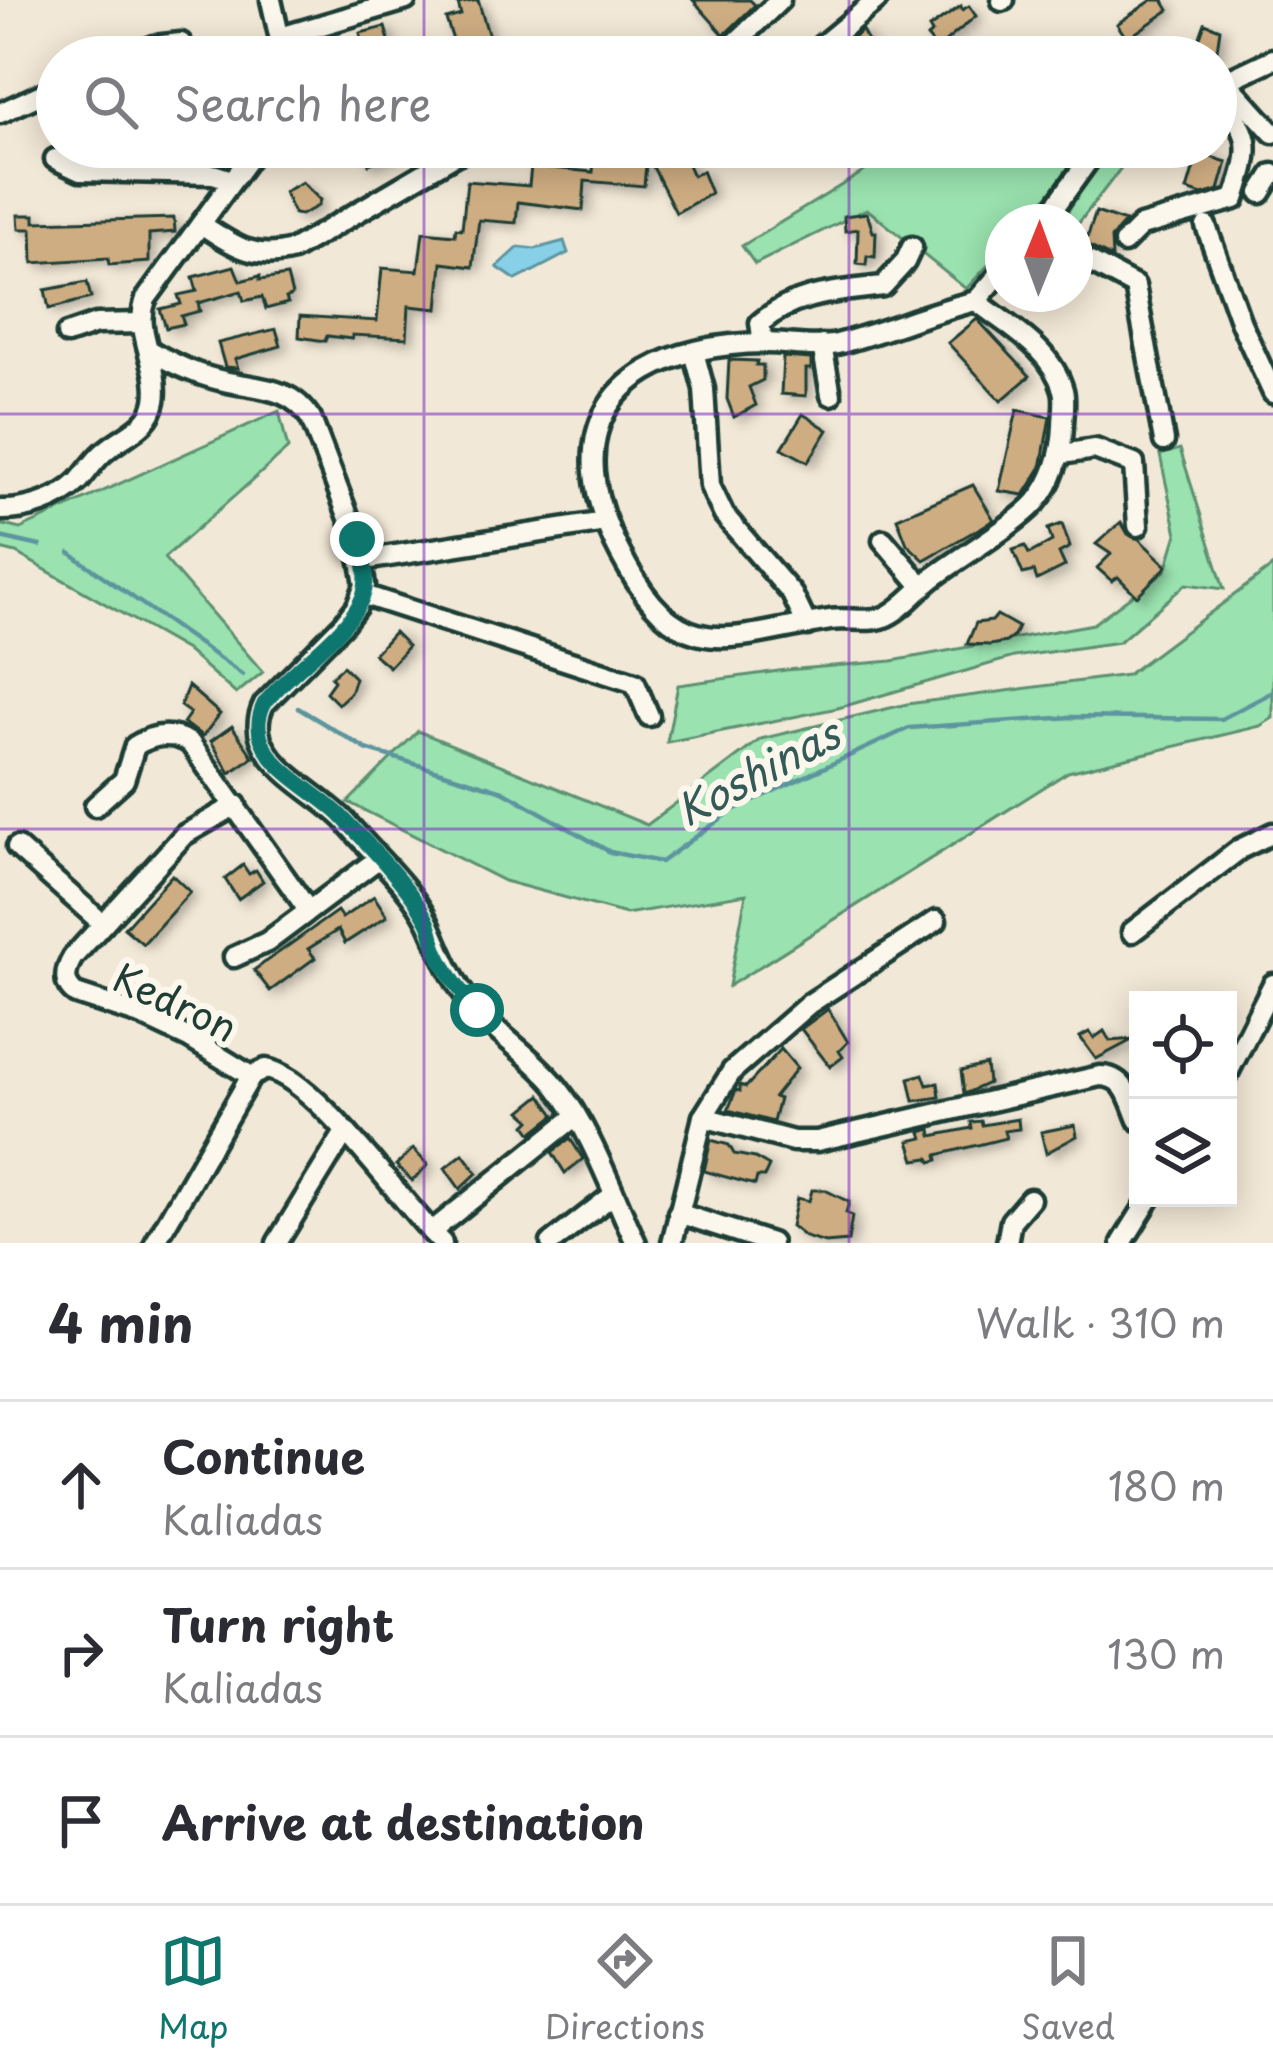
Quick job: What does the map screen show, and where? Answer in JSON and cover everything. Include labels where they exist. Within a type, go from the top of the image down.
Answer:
[{"type":"street","points":[[271,0],[280,36]]},
{"type":"street","points":[[312,36],[406,0]]},
{"type":"street","points":[[743,36],[780,0]]},
{"type":"street","points":[[833,36],[877,0]]},
{"type":"street","points":[[1237,77],[1273,60]]},
{"type":"street","points":[[0,113],[36,97]]},
{"type":"street","points":[[1237,102],[1273,133]]},
{"type":"street","points":[[1124,243],[1141,226],[1235,199],[1248,142],[1237,121]]},
{"type":"street","points":[[74,168],[213,174],[232,181]]},
{"type":"street","points":[[0,510],[33,505],[68,491],[104,452],[147,420],[156,391],[152,351],[141,313],[154,287],[242,168]]},
{"type":"street","points":[[202,224],[254,255],[293,250],[431,168]]},
{"type":"street","points":[[1058,204],[1083,168]]},
{"type":"street","points":[[1261,193],[1273,174]]},
{"type":"street","points":[[1206,226],[1241,323],[1273,393]]},
{"type":"street","points":[[764,343],[760,323],[773,311],[808,295],[884,286],[912,247]]},
{"type":"street","points":[[1093,263],[1136,286],[1164,441]]},
{"type":"street","points":[[976,301],[1046,355],[1064,392],[1062,454],[1036,502],[885,617],[716,636],[673,626],[642,593],[605,522],[594,464],[596,438],[611,398],[626,382],[694,352],[764,343],[833,345],[930,311],[976,301],[985,291]]},
{"type":"street","points":[[67,334],[95,324],[141,323]]},
{"type":"street","points":[[822,345],[831,394]]},
{"type":"street","points":[[152,351],[211,378],[279,391],[299,402],[311,418],[364,560],[364,595],[344,623],[264,704],[259,721],[267,752],[340,815],[425,918],[442,960],[467,999],[548,1077],[576,1116],[636,1243]]},
{"type":"street","points":[[694,352],[704,389],[710,486],[724,515],[792,595],[807,625]]},
{"type":"street","points":[[1062,454],[1095,448],[1134,464],[1138,526]]},
{"type":"street","points":[[364,560],[605,522]]},
{"type":"street","points":[[883,540],[922,586]]},
{"type":"street","points":[[364,595],[635,683],[649,716]]},
{"type":"street","points":[[94,806],[124,780],[135,746],[164,735],[177,736],[190,743],[308,910]]},
{"type":"street","points":[[16,848],[103,924],[184,836],[236,805]]},
{"type":"street","points":[[1132,932],[1240,850],[1269,834]]},
{"type":"street","points":[[234,957],[267,942],[377,859]]},
{"type":"street","points":[[672,1243],[703,1118],[731,1071],[809,1004],[936,921]]},
{"type":"street","name":"Kedron","points":[[103,924],[68,965],[71,991],[189,1038],[251,1076],[266,1069],[282,1074],[345,1132],[436,1237]]},
{"type":"street","points":[[1237,1055],[1273,984]]},
{"type":"street","points":[[155,1243],[251,1076]]},
{"type":"street","points":[[703,1118],[794,1141],[817,1141],[1100,1076],[1114,1076],[1129,1099]]},
{"type":"street","points":[[436,1237],[576,1116]]},
{"type":"street","points":[[278,1243],[345,1132]]},
{"type":"street","points":[[551,1243],[613,1195]]},
{"type":"street","points":[[1007,1243],[1011,1221],[1030,1199]]},
{"type":"street","points":[[1122,1243],[1144,1207]]},
{"type":"street","points":[[678,1213],[771,1243]]},
{"type":"green space","points":[[870,168],[1069,168],[1042,204],[985,204],[985,268],[966,289],[867,209],[755,264],[742,246]]},
{"type":"green space","points":[[1096,168],[1121,168],[1093,204],[1073,204]]},
{"type":"green space","points":[[279,411],[288,449],[164,558],[263,672],[236,694],[186,650],[16,553],[0,549],[0,524],[20,529]]},
{"type":"green space","points":[[1180,449],[1224,589],[1186,584],[1119,642],[1014,657],[838,708],[667,742],[678,685],[892,661],[1093,624],[1166,570],[1177,534],[1160,455]]},
{"type":"green space","points":[[1273,566],[1273,718],[1260,726],[1068,772],[729,986],[746,894],[626,914],[504,881],[348,802],[418,731],[647,825],[761,739],[907,704],[1127,675]]},
{"type":"water","points":[[564,241],[568,253],[516,280],[497,267],[519,247],[535,249]]},
{"type":"building","points":[[478,0],[489,36],[452,36],[446,19],[461,15],[458,4]]},
{"type":"building","points":[[693,0],[750,0],[755,5],[724,35]]},
{"type":"building","points":[[1152,0],[1163,0],[1169,10],[1131,36],[1125,36],[1117,24]]},
{"type":"building","points":[[961,6],[962,10],[969,6],[976,16],[952,36],[928,36],[929,28]]},
{"type":"building","points":[[1205,23],[1220,29],[1219,36],[1200,36]]},
{"type":"building","points":[[385,27],[388,36],[361,36]]},
{"type":"building","points":[[531,168],[593,172],[593,168],[646,168],[644,186],[585,181],[583,210],[518,202],[516,223],[479,220],[473,267],[442,263],[438,309],[409,306],[407,338],[352,335],[352,339],[327,336],[325,341],[299,337],[300,316],[377,321],[382,268],[418,271],[423,232],[455,235],[456,228],[462,229],[467,181],[529,186]]},
{"type":"building","points":[[654,168],[689,168],[693,176],[702,171],[711,193],[676,213]]},
{"type":"building","points":[[1194,168],[1225,168],[1219,190],[1202,195],[1187,190]]},
{"type":"building","points":[[302,182],[320,200],[301,215],[294,214],[284,192]]},
{"type":"building","points":[[1096,212],[1125,222],[1111,238],[1112,258],[1093,248]]},
{"type":"building","points":[[867,213],[876,232],[875,257],[867,256],[866,265],[857,264],[858,229],[845,231],[844,216]]},
{"type":"building","points":[[18,215],[35,215],[35,222],[174,218],[175,232],[149,234],[149,262],[109,265],[108,258],[33,263],[32,229],[19,229]]},
{"type":"building","points":[[234,266],[240,281],[287,276],[292,295],[286,298],[288,303],[266,309],[262,297],[244,301],[241,291],[198,303],[200,311],[181,316],[184,324],[166,328],[160,309],[181,304],[178,295],[197,291],[193,277]]},
{"type":"building","points":[[87,282],[91,298],[49,309],[45,290]]},
{"type":"building","points":[[977,319],[1030,376],[1001,401],[948,343]]},
{"type":"building","points":[[276,329],[281,346],[235,359],[238,368],[225,367],[218,343]]},
{"type":"building","points":[[783,357],[811,359],[811,369],[806,369],[806,396],[781,394]]},
{"type":"building","points":[[729,360],[763,365],[763,380],[749,387],[756,405],[734,417],[727,399]]},
{"type":"building","points":[[1017,410],[1050,417],[1041,468],[1024,495],[999,491]]},
{"type":"building","points":[[803,414],[828,430],[808,462],[782,448]]},
{"type":"building","points":[[973,485],[994,520],[924,560],[907,544],[897,518]]},
{"type":"building","points":[[1121,522],[1128,534],[1167,566],[1137,596],[1118,577],[1112,581],[1097,568],[1111,554],[1096,544]]},
{"type":"building","points":[[1062,524],[1070,547],[1059,553],[1065,566],[1037,580],[1034,571],[1023,574],[1013,550],[1025,546],[1029,554],[1052,541],[1048,529]]},
{"type":"building","points":[[997,615],[1018,627],[1014,636],[990,645],[967,644],[976,623],[992,621]]},
{"type":"building","points":[[394,632],[408,646],[389,667],[374,654]]},
{"type":"building","points":[[343,666],[355,678],[350,693],[338,704],[326,692],[334,681],[331,677]]},
{"type":"building","points":[[188,686],[220,714],[203,736],[183,723],[190,713],[180,706]]},
{"type":"building","points":[[232,726],[253,757],[230,773],[211,741]]},
{"type":"building","points":[[243,865],[249,874],[256,870],[263,881],[238,899],[225,879]]},
{"type":"building","points":[[172,875],[190,892],[143,944],[124,928]]},
{"type":"building","points":[[374,896],[387,916],[345,943],[338,930],[308,949],[315,958],[270,991],[254,970],[337,911],[342,918]]},
{"type":"building","points":[[828,1009],[848,1042],[839,1051],[843,1057],[830,1067],[801,1029]]},
{"type":"building","points":[[1104,1031],[1110,1041],[1129,1042],[1096,1059],[1080,1037],[1089,1032],[1094,1038]]},
{"type":"building","points":[[781,1049],[797,1068],[774,1097],[779,1099],[773,1122],[728,1110],[740,1085],[746,1087]]},
{"type":"building","points":[[986,1065],[988,1083],[964,1094],[961,1071]]},
{"type":"building","points":[[923,1074],[927,1085],[938,1083],[940,1097],[914,1101],[909,1078]]},
{"type":"building","points":[[541,1095],[555,1115],[532,1133],[526,1125],[531,1120],[521,1111]]},
{"type":"building","points":[[1018,1119],[1019,1129],[1004,1131],[1006,1138],[937,1155],[938,1160],[931,1162],[929,1158],[915,1160],[909,1141],[923,1138],[921,1132],[931,1129],[932,1136],[972,1128],[971,1122],[982,1125]]},
{"type":"building","points":[[1075,1125],[1077,1136],[1046,1153],[1041,1132]]},
{"type":"building","points":[[570,1138],[583,1159],[565,1173],[552,1152]]},
{"type":"building","points":[[711,1140],[769,1166],[764,1177],[757,1177],[755,1185],[704,1171]]},
{"type":"building","points":[[413,1149],[428,1165],[412,1181],[396,1165]]},
{"type":"building","points":[[463,1154],[477,1173],[460,1189],[445,1168]]},
{"type":"building","points":[[812,1190],[825,1190],[849,1202],[848,1241],[825,1243],[791,1226],[797,1198],[809,1201]]},
{"type":"waterway","name":"Koshinas","points":[[0,537],[40,546]]},
{"type":"waterway","name":"Koshinas","points":[[70,553],[243,675]]},
{"type":"waterway","name":"Koshinas","points":[[298,708],[366,749],[503,791],[610,852],[661,862],[733,810],[909,728],[1072,717],[1221,719],[1273,692]]},
{"type":"route","points":[[357,539],[366,574],[364,595],[344,623],[264,704],[259,721],[262,741],[279,766],[340,815],[404,890],[429,925],[442,960],[477,1010]]}]
